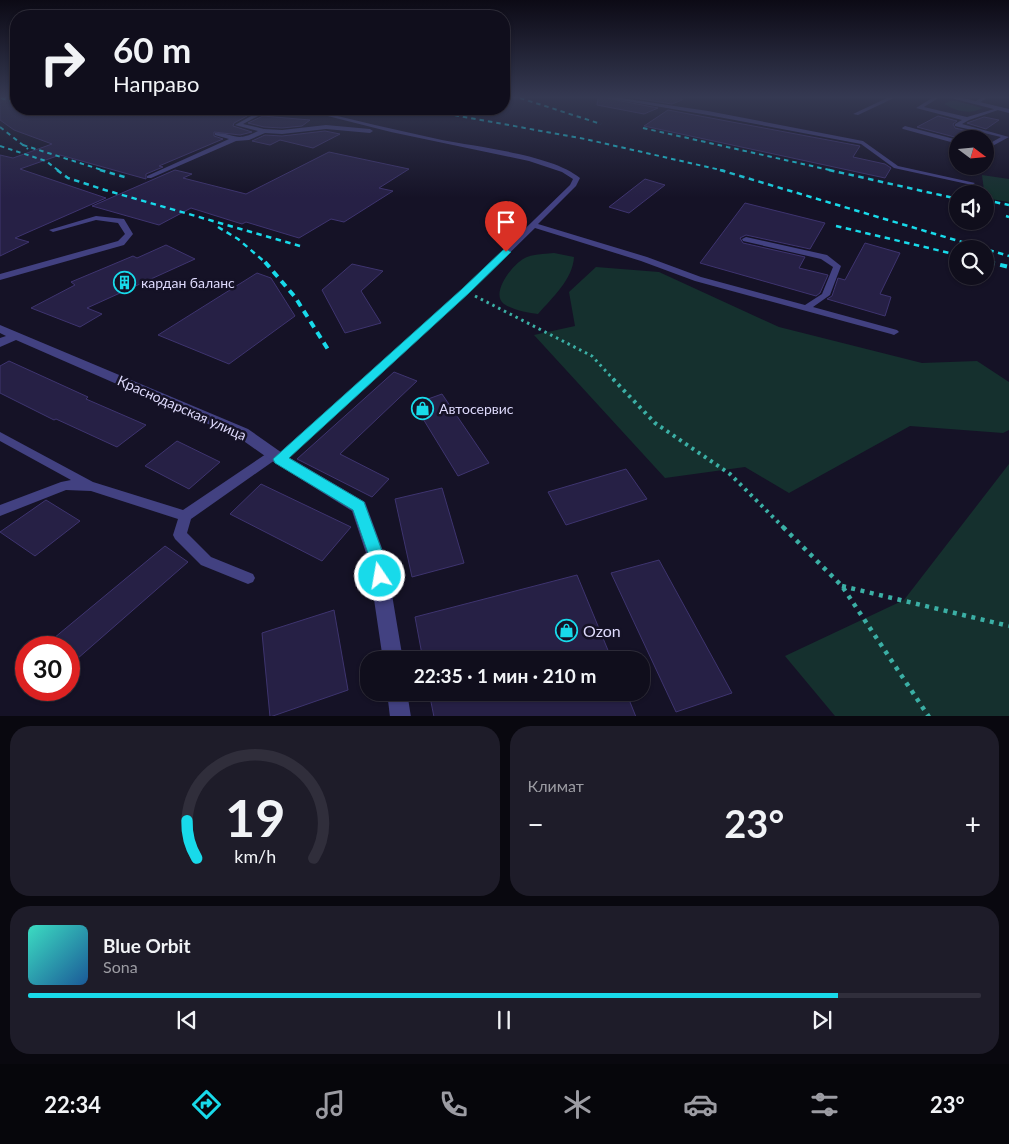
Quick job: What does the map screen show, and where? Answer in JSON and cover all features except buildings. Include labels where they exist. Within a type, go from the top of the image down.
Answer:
[{"type":"street","name":"Краснодарская улица","points":[[0,329],[243,433],[277,457],[359,506],[377,559],[392,651]]},
{"type":"street","points":[[0,343],[15,336]]},
{"type":"street","points":[[399,701],[401,716]]},
{"type":"lane","points":[[217,134],[235,139],[247,139],[263,131]]},
{"type":"lane","points":[[271,131],[287,131]]},
{"type":"lane","points":[[248,578],[206,561],[180,535],[185,516],[277,457],[466,291],[573,186],[577,178],[564,170],[508,154],[390,131]]},
{"type":"lane","points":[[803,131],[863,143],[896,168],[972,183]]},
{"type":"lane","points":[[918,131],[949,140]]},
{"type":"lane","points":[[994,134],[1006,137],[994,143]]},
{"type":"lane","points":[[149,177],[235,139]]},
{"type":"lane","points":[[0,276],[121,243],[129,234],[121,221],[96,218],[53,230]]},
{"type":"lane","points":[[534,225],[644,259],[698,279],[894,332]]},
{"type":"lane","points":[[746,239],[824,257],[837,266],[826,294],[806,308]]},
{"type":"lane","points":[[0,436],[92,486],[185,516]]},
{"type":"lane","points":[[0,511],[65,485],[92,486]]},
{"type":"path","points":[[466,291],[592,356],[655,424],[730,474],[842,586],[929,716]]},
{"type":"path","points":[[842,586],[1009,626]]},
{"type":"green space","points":[[982,175],[1009,179],[1009,202],[994,200],[994,185],[983,185]]},
{"type":"green space","points":[[554,253],[574,257],[573,265],[561,288],[538,314],[521,311],[504,304],[500,299],[502,285],[516,264],[530,256]]},
{"type":"green space","points":[[596,267],[659,272],[779,327],[922,363],[977,361],[1009,382],[1009,430],[1003,433],[910,426],[789,493],[745,467],[665,478],[534,335],[575,326],[569,292]]},
{"type":"green space","points":[[1009,464],[1009,716],[835,716],[785,656],[904,600]]},
{"type":"railway","points":[[6,131],[28,149]]},
{"type":"railway","points":[[544,131],[725,171]]},
{"type":"railway","points":[[658,131],[834,171]]},
{"type":"railway","points":[[23,145],[105,171]]},
{"type":"railway","points":[[0,146],[46,161],[59,171]]},
{"type":"railway","points":[[57,170],[68,178],[105,190],[300,246]]},
{"type":"railway","points":[[100,170],[128,178]]},
{"type":"railway","points":[[720,170],[1009,256]]},
{"type":"railway","points":[[829,170],[949,197]]},
{"type":"railway","points":[[994,202],[1009,205]]},
{"type":"railway","points":[[836,226],[949,253]]},
{"type":"railway","points":[[218,227],[238,239],[265,263]]},
{"type":"railway","points":[[265,263],[295,297],[329,351]]},
{"type":"railway","points":[[994,263],[1009,267]]},
{"type":"place","name":"кардан баланс","points":[[125,283]]},
{"type":"place","name":"Автосервис","points":[[423,409]]},
{"type":"place","name":"Ozon","points":[[567,631]]},
{"type":"route","points":[[380,576],[377,559],[359,506],[280,459],[466,291],[506,252]]}]
